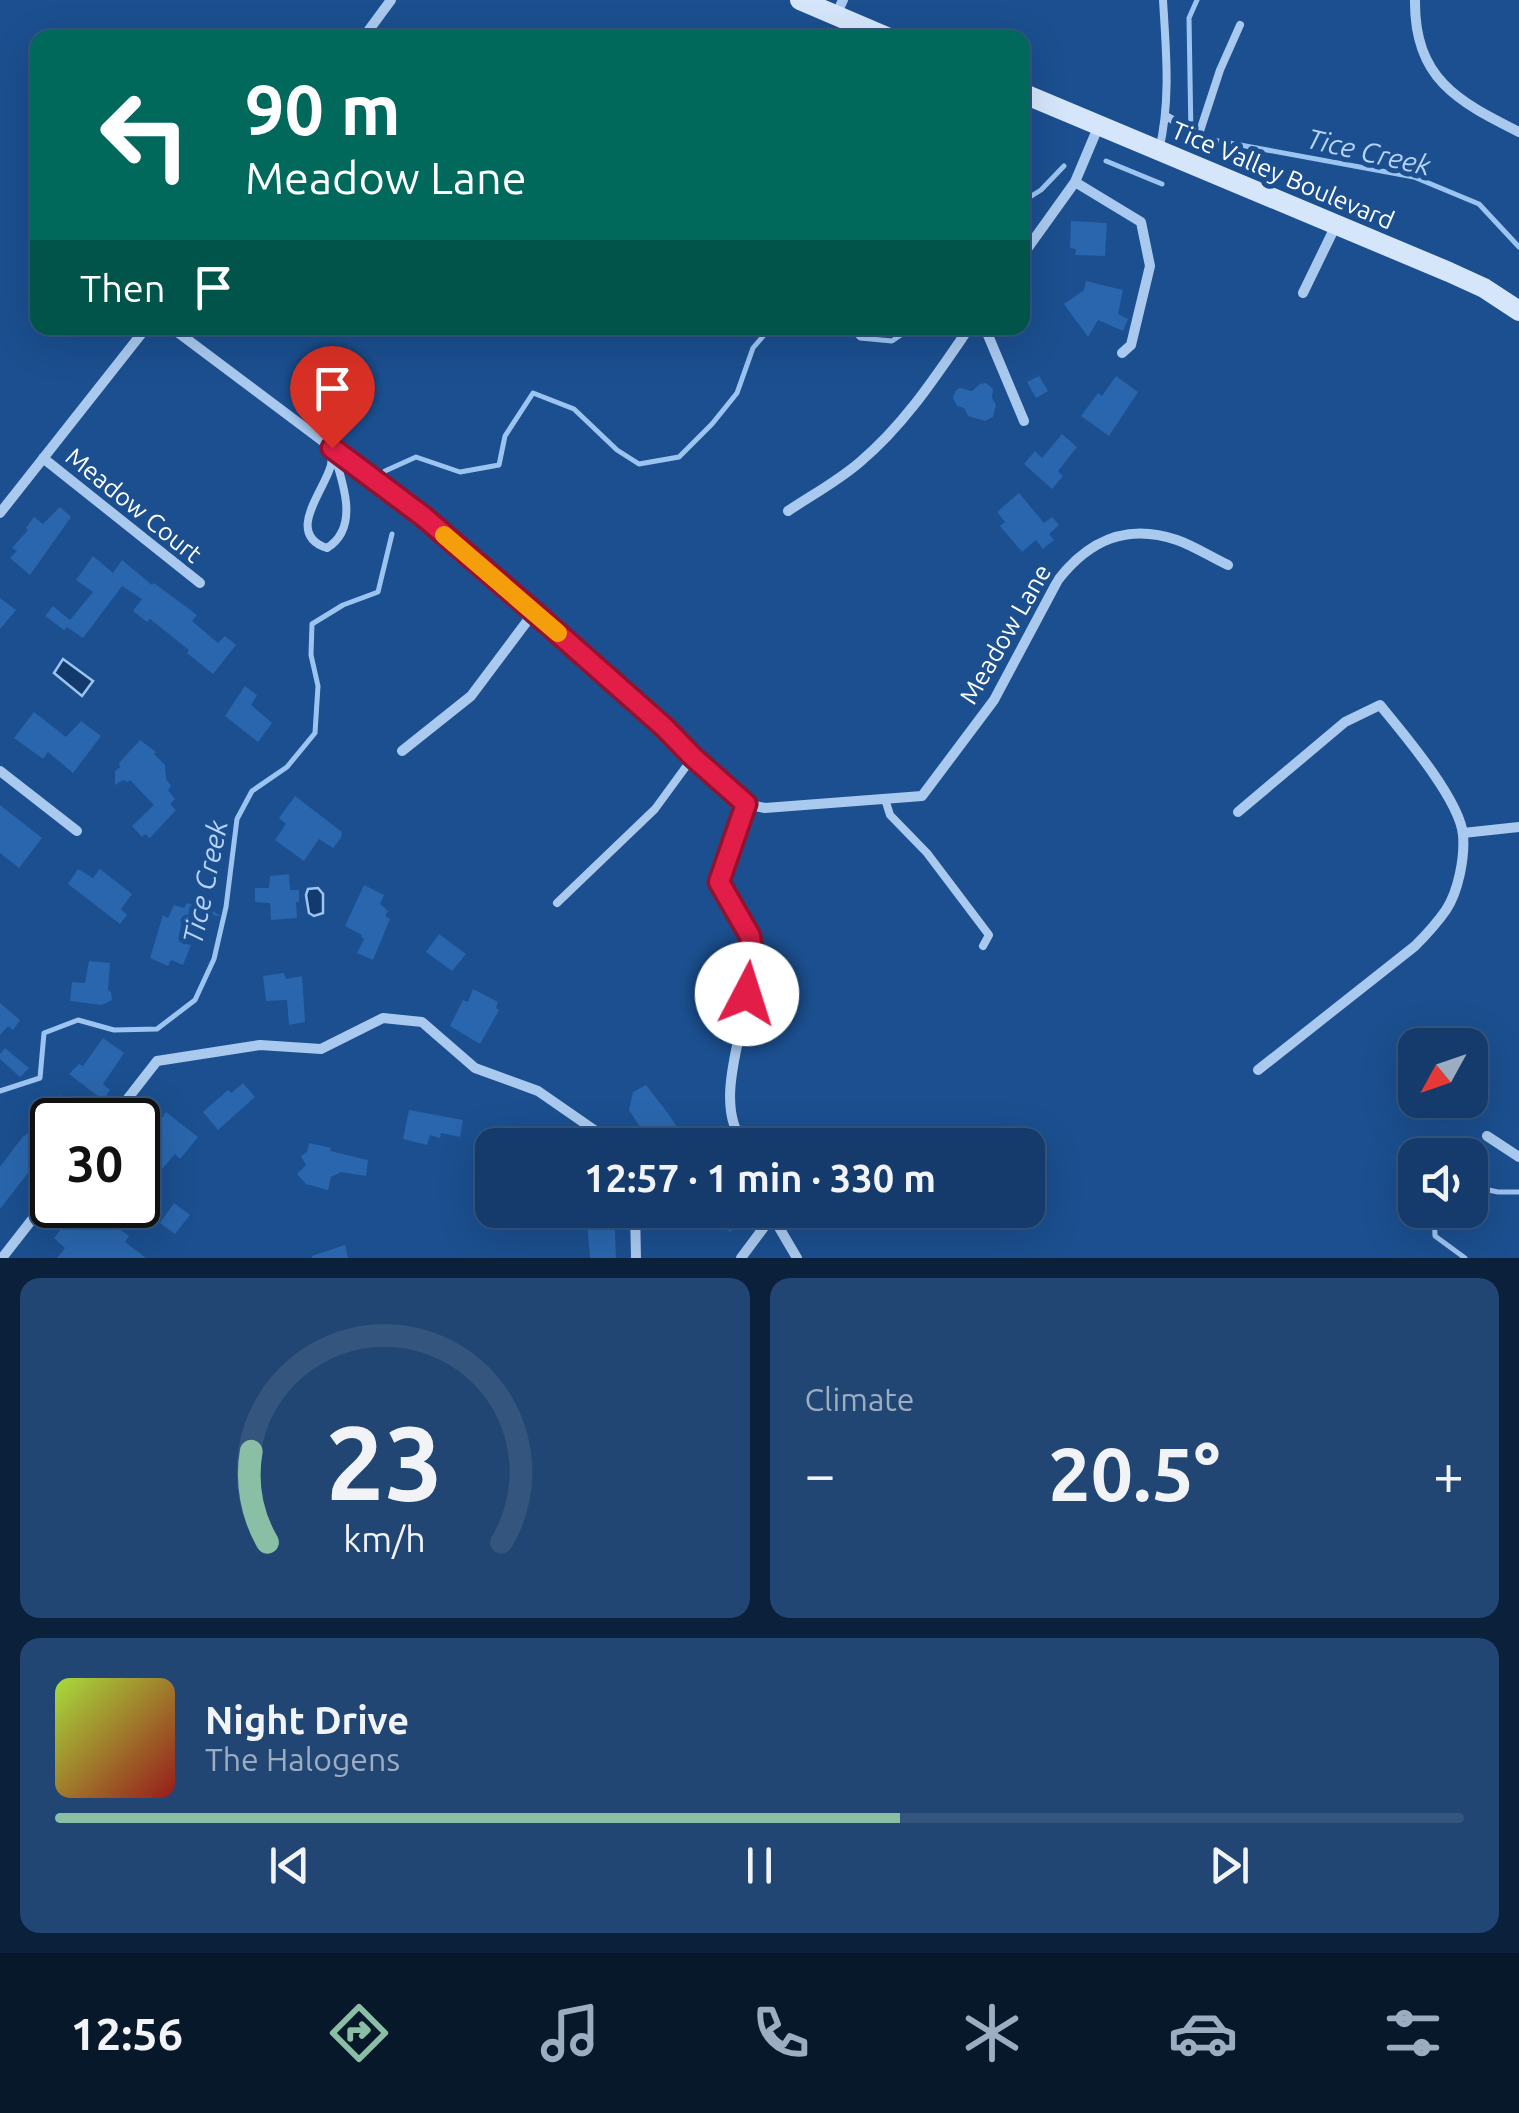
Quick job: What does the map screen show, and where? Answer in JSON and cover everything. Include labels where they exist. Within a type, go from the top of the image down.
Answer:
[{"type":"street","points":[[369,30],[392,0]]},
{"type":"street","points":[[800,0],[840,8],[871,30]]},
{"type":"street","points":[[1415,0],[1422,48],[1438,76],[1460,100],[1519,132]]},
{"type":"street","name":"Tice Valley Boulevard","points":[[1030,95],[1484,288],[1519,311]]},
{"type":"street","points":[[1030,245],[1074,182],[1098,125]]},
{"type":"street","points":[[1074,182],[1141,222],[1150,266],[1131,345],[1122,354]]},
{"type":"street","points":[[1303,293],[1336,225]]},
{"type":"street","points":[[0,513],[140,335]]},
{"type":"street","points":[[181,335],[424,517],[746,804],[719,882],[750,936],[753,960],[729,1095],[735,1128]]},
{"type":"street","points":[[788,511],[857,465],[898,426],[964,335]]},
{"type":"street","points":[[988,335],[1024,421]]},
{"type":"street","name":"Meadow Court","points":[[43,458],[200,583]]},
{"type":"street","name":"Meadow Lane","points":[[746,804],[765,808],[922,796],[994,700],[1058,580],[1085,551],[1108,538],[1144,534],[1178,540],[1228,565]]},
{"type":"street","points":[[402,751],[470,696],[534,612]]},
{"type":"street","points":[[1238,812],[1345,722],[1380,705],[1437,780],[1463,833],[1456,892],[1434,926],[1416,946],[1258,1070]]},
{"type":"street","points":[[0,771],[78,831]]},
{"type":"street","points":[[1463,833],[1519,827]]},
{"type":"street","points":[[129,1098],[158,1062],[260,1045],[322,1049],[383,1018],[422,1022],[475,1068],[538,1090],[594,1128]]},
{"type":"street","points":[[1487,1136],[1519,1157]]},
{"type":"street","points":[[742,1258],[770,1219],[797,1258]]},
{"type":"street","points":[[3,1256],[30,1222]]},
{"type":"street","points":[[635,1228],[636,1258]]},
{"type":"lane","points":[[1159,150],[1167,95],[1163,0]]},
{"type":"lane","points":[[1166,116],[1196,134],[1200,131],[1240,25]]},
{"type":"lane","points":[[332,448],[348,517],[344,532],[327,548],[313,539],[308,522],[331,466],[332,448]]},
{"type":"lane","points":[[557,903],[655,809],[693,757]]},
{"type":"lane","points":[[885,799],[890,814],[927,853],[988,934],[983,946]]},
{"type":"water","points":[[63,659],[93,681],[82,696],[54,673]]},
{"type":"water","points":[[318,888],[323,894],[323,913],[314,916],[309,913],[306,895],[308,889]]},
{"type":"building","points":[[1071,221],[1107,223],[1105,256],[1075,255],[1076,249],[1070,248]]},
{"type":"building","points":[[1086,281],[1123,290],[1118,314],[1128,319],[1123,331],[1098,320],[1088,337],[1064,304],[1084,290]]},
{"type":"building","points":[[1039,376],[1048,391],[1036,398],[1027,382]]},
{"type":"building","points":[[1116,376],[1138,392],[1109,436],[1081,416]]},
{"type":"building","points":[[986,383],[993,389],[996,405],[993,417],[985,421],[968,416],[953,398],[960,388],[972,391]]},
{"type":"building","points":[[1062,434],[1077,447],[1058,471],[1063,476],[1052,489],[1024,464],[1035,451],[1042,458]]},
{"type":"building","points":[[1019,493],[1044,523],[1052,517],[1059,525],[1049,534],[1054,540],[1043,549],[1036,540],[1022,552],[1000,526],[1005,522],[997,512]]},
{"type":"building","points":[[60,507],[71,517],[30,575],[10,558],[17,551],[12,548],[34,517],[43,524]]},
{"type":"building","points":[[93,556],[113,573],[122,560],[197,615],[192,621],[218,643],[225,636],[236,645],[213,674],[150,619],[147,622],[133,611],[142,599],[122,586],[83,638],[67,627],[64,630],[45,616],[53,606],[70,620],[93,592],[76,580]]},
{"type":"building","points":[[0,598],[16,610],[0,629]]},
{"type":"building","points":[[245,686],[257,695],[251,705],[272,723],[258,742],[225,716]]},
{"type":"building","points":[[34,712],[66,737],[81,721],[101,736],[73,773],[48,752],[43,759],[14,738]]},
{"type":"building","points":[[140,740],[165,765],[171,786],[168,790],[175,799],[170,804],[176,810],[150,838],[145,834],[142,837],[132,826],[154,805],[130,780],[115,785],[119,763]]},
{"type":"building","points":[[295,796],[342,832],[333,848],[319,839],[304,861],[275,840],[286,824],[279,818]]},
{"type":"building","points":[[0,805],[42,838],[19,868],[0,853]]},
{"type":"building","points":[[78,869],[93,878],[100,869],[132,894],[121,909],[127,915],[120,924],[68,884]]},
{"type":"building","points":[[289,874],[290,890],[299,890],[297,918],[271,920],[270,903],[255,902],[255,888],[269,888],[270,876]]},
{"type":"building","points":[[364,885],[384,895],[380,904],[390,919],[373,960],[357,953],[364,939],[345,926]]},
{"type":"building","points":[[194,900],[221,916],[197,914],[187,938],[186,944],[191,945],[183,965],[171,960],[168,966],[150,958],[163,915],[168,918],[174,905],[184,908]]},
{"type":"building","points":[[439,934],[466,954],[452,971],[426,952]]},
{"type":"building","points":[[89,961],[110,963],[108,990],[112,1000],[102,1005],[70,1001],[72,982],[85,983]]},
{"type":"building","points":[[284,973],[286,979],[302,976],[305,1022],[289,1025],[287,1000],[266,1001],[263,976]]},
{"type":"building","points":[[473,989],[498,1002],[499,1010],[480,1044],[450,1026]]},
{"type":"building","points":[[0,1003],[20,1020],[13,1030],[8,1026],[0,1035]]},
{"type":"building","points":[[103,1038],[124,1053],[103,1084],[110,1090],[104,1098],[69,1074],[79,1064],[83,1066]]},
{"type":"building","points":[[5,1048],[29,1068],[20,1077],[0,1059]]},
{"type":"building","points":[[243,1083],[255,1097],[218,1130],[203,1112],[228,1090],[231,1093]]},
{"type":"building","points":[[646,1085],[678,1128],[641,1128],[629,1110],[633,1092]]},
{"type":"building","points":[[409,1110],[463,1120],[460,1137],[430,1135],[427,1145],[403,1139]]},
{"type":"building","points":[[166,1112],[198,1137],[180,1159],[175,1154],[161,1170],[160,1169],[160,1121]]},
{"type":"building","points":[[30,1130],[30,1170],[0,1209],[0,1167]]},
{"type":"building","points":[[309,1143],[368,1160],[366,1176],[341,1172],[331,1177],[328,1190],[306,1184],[297,1174],[306,1165],[301,1156],[307,1152]]},
{"type":"building","points":[[174,1203],[190,1215],[175,1234],[160,1223]]},
{"type":"building","points":[[62,1228],[118,1228],[129,1236],[125,1242],[146,1258],[57,1258],[65,1248],[54,1238]]},
{"type":"building","points":[[588,1228],[615,1228],[616,1258],[590,1258]]},
{"type":"building","points":[[345,1245],[348,1258],[312,1258],[312,1256]]},
{"type":"waterway","name":"Tice Creek","points":[[1197,0],[1189,18],[1191,136],[1414,177],[1479,204],[1519,247]]},
{"type":"waterway","name":"Tice Creek","points":[[1106,161],[1162,184]]},
{"type":"waterway","name":"Tice Creek","points":[[1030,197],[1064,166]]},
{"type":"waterway","name":"Tice Creek","points":[[385,471],[416,457],[460,472],[499,465],[505,436],[533,393],[574,409],[617,450],[639,464],[679,457],[737,393],[753,348],[764,335]]},
{"type":"waterway","name":"Tice Creek","points":[[857,335],[892,341],[901,335]]},
{"type":"waterway","name":"Tice Creek","points":[[0,1091],[40,1078],[44,1033],[78,1020],[114,1030],[157,1029],[195,1000],[214,959],[226,907],[237,819],[252,791],[287,767],[315,733],[318,686],[311,655],[312,624],[343,605],[378,592],[392,534]]},
{"type":"waterway","name":"Tice Creek","points":[[1488,1190],[1519,1192]]},
{"type":"waterway","name":"Tice Creek","points":[[1435,1228],[1435,1236],[1465,1258]]},
{"type":"slow traffic","points":[[444,535],[558,633]]},
{"type":"route","points":[[332,448],[424,517],[746,804],[719,882],[750,936],[753,960],[747,994]]}]
